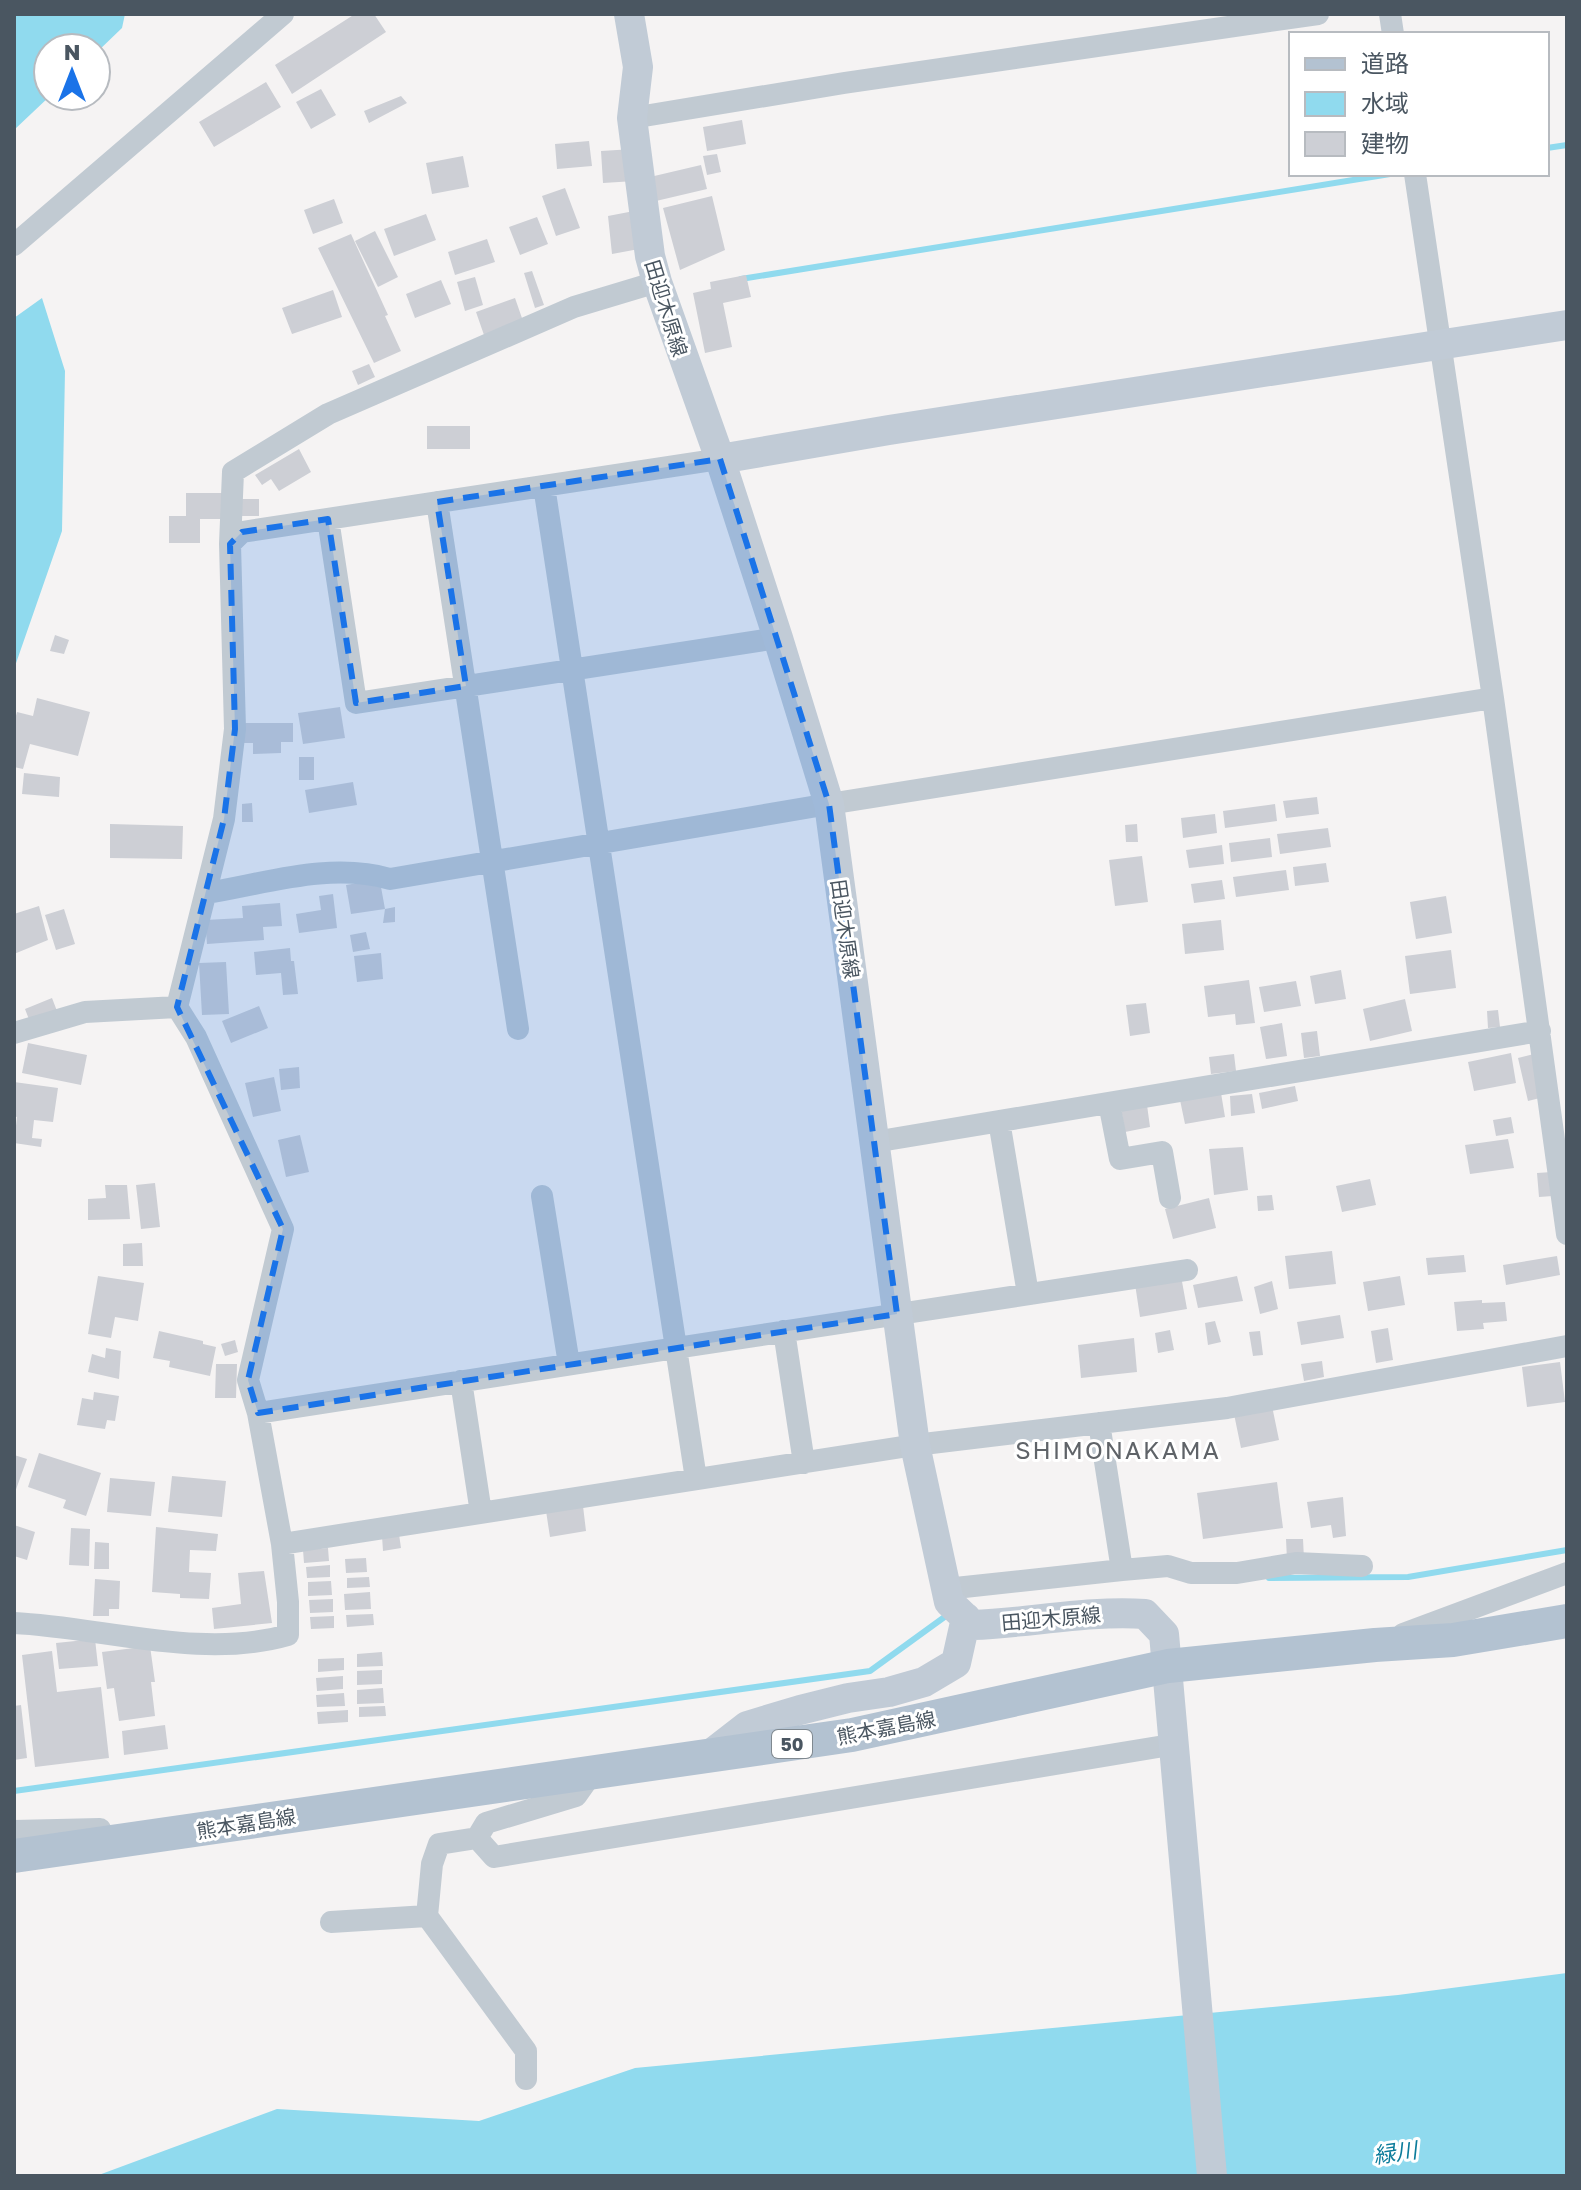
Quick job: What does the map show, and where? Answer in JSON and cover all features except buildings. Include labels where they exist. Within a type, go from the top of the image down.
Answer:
[{"type":"main road","name":"田迎木原線","points":[[629,14],[638,67],[632,118],[650,256],[720,459],[829,804],[915,1445],[954,1603],[973,1625],[1117,1612],[1145,1614],[1164,1634],[1170,1679]]},
{"type":"main road","points":[[720,459],[893,429],[1567,325]]},
{"type":"main road","points":[[707,1757],[747,1726],[836,1701],[924,1682],[956,1663],[954,1603]]},
{"type":"main road","name":"熊本嘉島線","points":[[14,1856],[401,1798],[707,1757],[1375,1645],[1453,1640],[1567,1621]]},
{"type":"main road","points":[[1170,1679],[1212,2176]]},
{"type":"street","points":[[14,245],[283,14]]},
{"type":"street","points":[[632,118],[844,83],[1318,14]]},
{"type":"street","points":[[1415,176],[1493,698],[1567,1234]]},
{"type":"street","points":[[14,1623],[208,1644],[288,1635],[282,1544],[258,1413],[248,1380],[283,1229],[196,1037],[177,1007],[224,819],[235,729],[230,544],[233,472],[328,414],[574,307],[657,282]]},
{"type":"street","points":[[230,544],[242,532],[720,459]]},
{"type":"street","points":[[544,486],[696,1479]]},
{"type":"street","points":[[437,502],[518,1029]]},
{"type":"street","points":[[328,519],[356,703],[778,638]]},
{"type":"street","points":[[207,893],[337,871],[364,872],[390,879],[829,804],[1493,698]]},
{"type":"street","points":[[14,1033],[85,1012],[177,1007]]},
{"type":"street","points":[[874,1142],[1540,1031]]},
{"type":"street","points":[[1109,1103],[1120,1159],[1162,1152],[1170,1198]]},
{"type":"street","points":[[999,1121],[1028,1294]]},
{"type":"street","points":[[542,1196],[569,1364]]},
{"type":"street","points":[[258,1413],[1187,1270]]},
{"type":"street","points":[[784,1331],[804,1463]]},
{"type":"street","points":[[282,1544],[915,1445],[1227,1408],[1567,1346]]},
{"type":"street","points":[[461,1381],[481,1513]]},
{"type":"street","points":[[1099,1423],[1122,1570]]},
{"type":"street","points":[[954,1603],[1122,1570],[1168,1566],[1191,1573],[1237,1573],[1296,1563],[1362,1566]]},
{"type":"street","points":[[1375,1645],[1567,1573]]},
{"type":"street","points":[[477,1838],[494,1857],[1158,1747]]},
{"type":"street","points":[[477,1838],[486,1823],[576,1796],[593,1772]]},
{"type":"street","points":[[14,1831],[107,1829],[148,1838]]},
{"type":"street","points":[[477,1838],[439,1844],[432,1864],[427,1916],[526,2051],[526,2079]]},
{"type":"street","points":[[331,1922],[427,1916]]},
{"type":"highlighted area","points":[[720,459],[829,804],[897,1314],[258,1413],[248,1380],[283,1229],[177,1007],[224,819],[235,729],[230,544],[242,532],[328,519],[356,703],[466,686],[437,502]]},
{"type":"water","points":[[14,14],[125,14],[122,28],[112,38],[112,32],[32,32],[33,112],[14,130]]},
{"type":"water","points":[[42,298],[65,371],[62,531],[14,669],[14,318]]},
{"type":"water","name":"緑川","points":[[1567,1973],[1567,2176],[96,2176],[277,2109],[479,2121],[635,2068],[1398,1995]]},
{"type":"waterway","points":[[1549,148],[1567,145]]},
{"type":"waterway","points":[[741,279],[1378,176]]},
{"type":"waterway","points":[[1269,1578],[1408,1577],[1567,1550]]},
{"type":"waterway","points":[[14,1791],[870,1671],[950,1613]]},
{"type":"district","name":"SHIMONAKAMA","points":[[1118,1449]]}]
